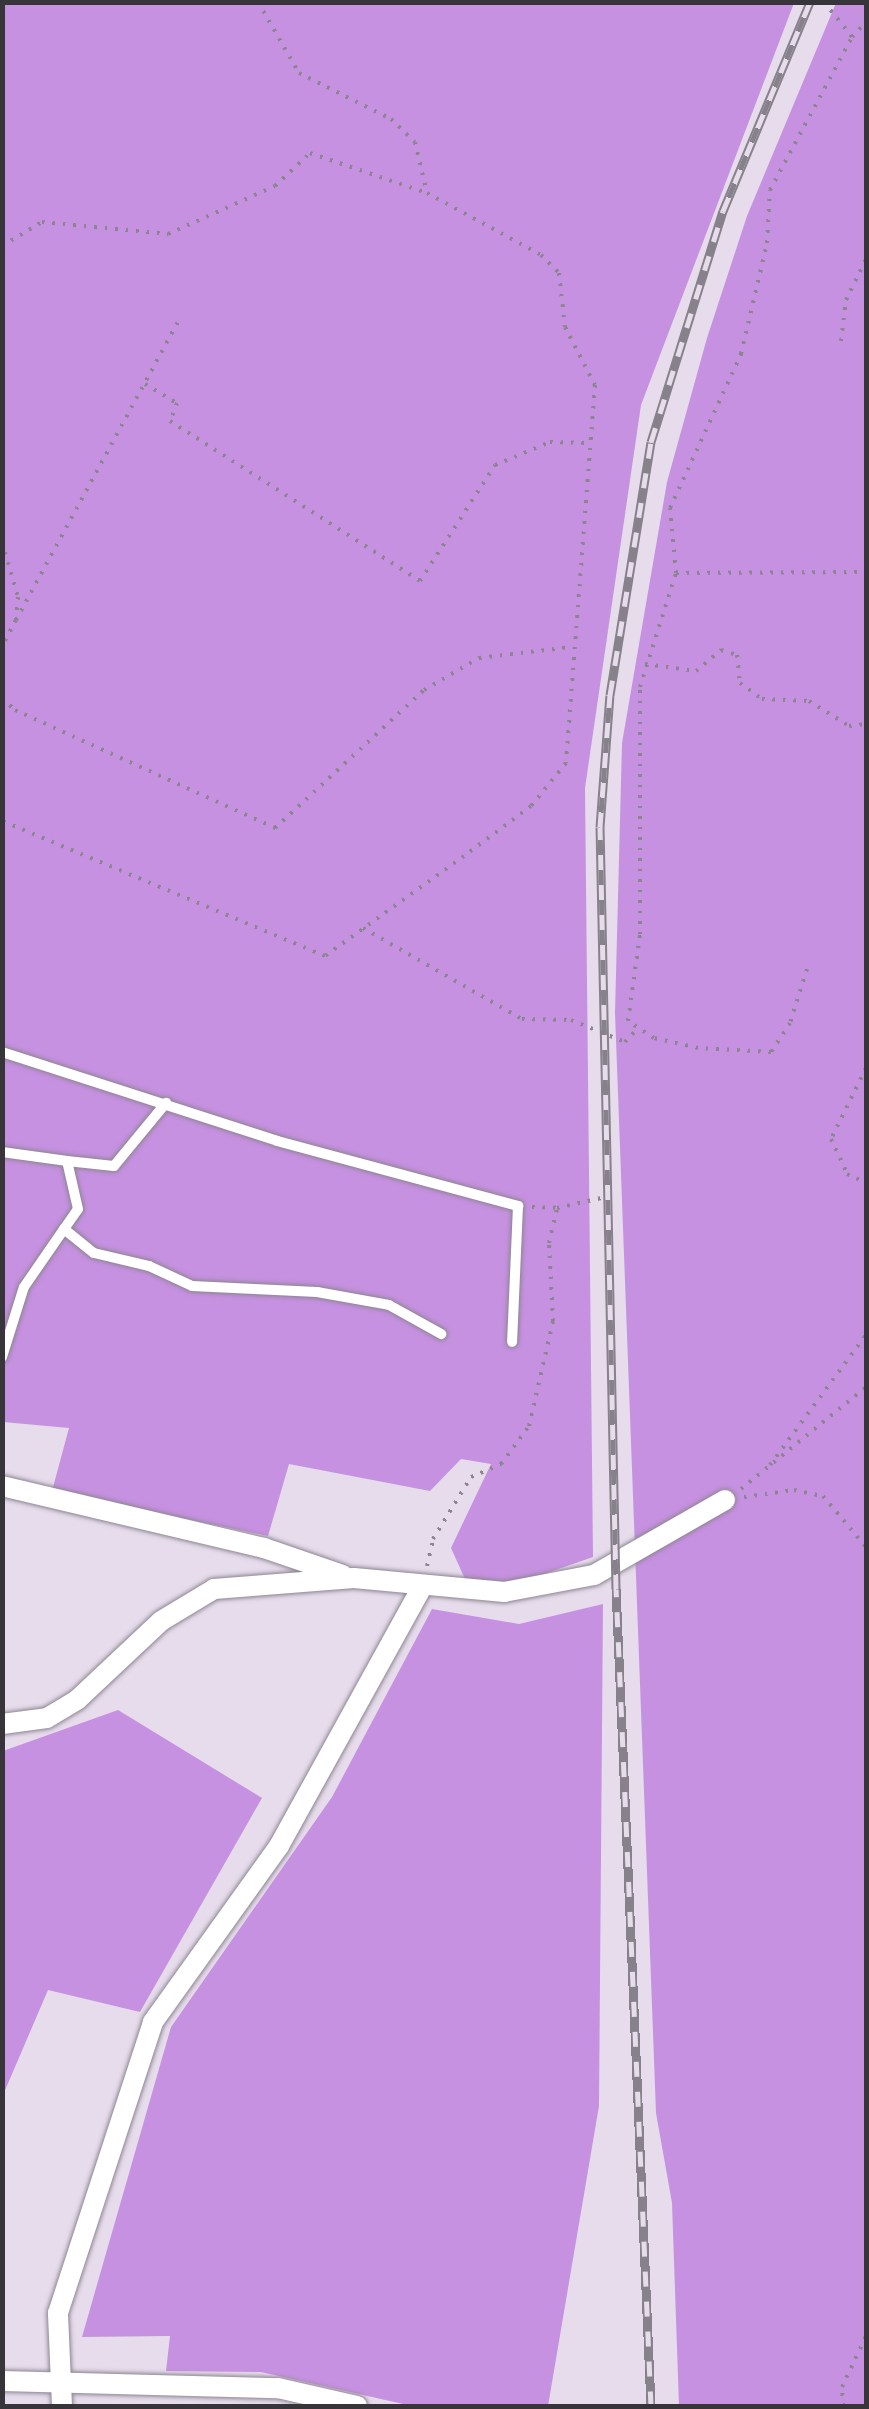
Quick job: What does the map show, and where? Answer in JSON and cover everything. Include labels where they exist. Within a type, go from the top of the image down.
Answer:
[{"type":"street","points":[[2,1486],[264,1548],[354,1578]]},
{"type":"street","points":[[2,1724],[47,1718],[77,1700],[160,1621],[214,1588],[354,1578],[504,1592],[594,1574],[725,1500]]},
{"type":"street","points":[[62,2406],[58,2314],[153,2022],[279,1846],[423,1585]]},
{"type":"street","points":[[2,2381],[62,2379],[278,2388],[358,2406]]},
{"type":"lane","points":[[2,1052],[312,1151],[518,1206],[512,1342]]},
{"type":"lane","points":[[2,1152],[114,1166],[166,1104]]},
{"type":"lane","points":[[2,1358],[24,1288],[78,1208],[68,1161]]},
{"type":"lane","points":[[64,1228],[94,1253],[149,1266],[192,1286],[317,1292],[389,1305],[441,1334]]},
{"type":"path","points":[[258,2],[300,72],[392,120],[415,142],[426,193]]},
{"type":"path","points":[[824,2],[852,37]]},
{"type":"path","points":[[807,969],[790,1023],[770,1052],[698,1048],[628,1022],[627,1000],[640,934],[636,756],[644,664],[676,573],[670,508],[741,354],[767,244],[770,190],[852,37],[866,22]]},
{"type":"path","points":[[866,45],[866,108]]},
{"type":"path","points":[[2,246],[42,222],[168,234],[275,186],[310,153],[426,193],[542,255],[559,273],[565,327],[595,385],[571,647],[566,763],[531,806],[324,956],[2,821]]},
{"type":"path","points":[[841,341],[846,300],[866,259]]},
{"type":"path","points":[[2,646],[180,318]]},
{"type":"path","points":[[145,384],[178,404],[170,421],[420,581],[495,465],[550,442],[590,443]]},
{"type":"path","points":[[2,542],[18,597],[16,620]]},
{"type":"path","points":[[676,573],[866,572]]},
{"type":"path","points":[[2,698],[14,710],[276,828],[424,690],[479,658],[571,647]]},
{"type":"path","points":[[644,664],[696,672],[722,650],[737,655],[740,683],[762,699],[809,701],[849,726],[866,724]]},
{"type":"path","points":[[363,928],[486,1002],[534,1019],[571,1020],[625,1042],[638,1028]]},
{"type":"path","points":[[866,1068],[830,1139],[847,1174],[866,1183]]},
{"type":"path","points":[[518,1206],[558,1208],[606,1198]]},
{"type":"path","points":[[423,1585],[433,1539],[471,1477],[501,1464],[529,1426],[553,1321],[549,1244],[558,1208]]},
{"type":"path","points":[[764,1472],[866,1335]]},
{"type":"path","points":[[725,1500],[866,1388]]},
{"type":"path","points":[[725,1500],[794,1490],[823,1496],[866,1547]]},
{"type":"path","points":[[843,2406],[842,2387],[866,2336]]},
{"type":"shaded area","points":[[3,3],[794,3],[641,405],[585,788],[593,1557],[521,1582],[465,1579],[451,1548],[491,1464],[461,1459],[430,1491],[289,1464],[268,1536],[52,1491],[69,1428],[3,1422]]},
{"type":"shaded area","points":[[836,3],[866,3],[866,2406],[679,2406],[672,2203],[656,2113],[615,1013],[622,743],[667,482],[707,338],[747,216]]},
{"type":"shaded area","points":[[603,1604],[599,2106],[548,2406],[412,2406],[261,2372],[166,2371],[170,2336],[82,2337],[171,2027],[332,1797],[432,1609],[519,1624]]},
{"type":"shaded area","points":[[118,1710],[262,1798],[140,2012],[48,1990],[3,2095],[3,1751]]},
{"type":"railway","points":[[651,2406],[616,1589],[600,827],[610,695],[651,442],[723,211],[810,2]]}]
